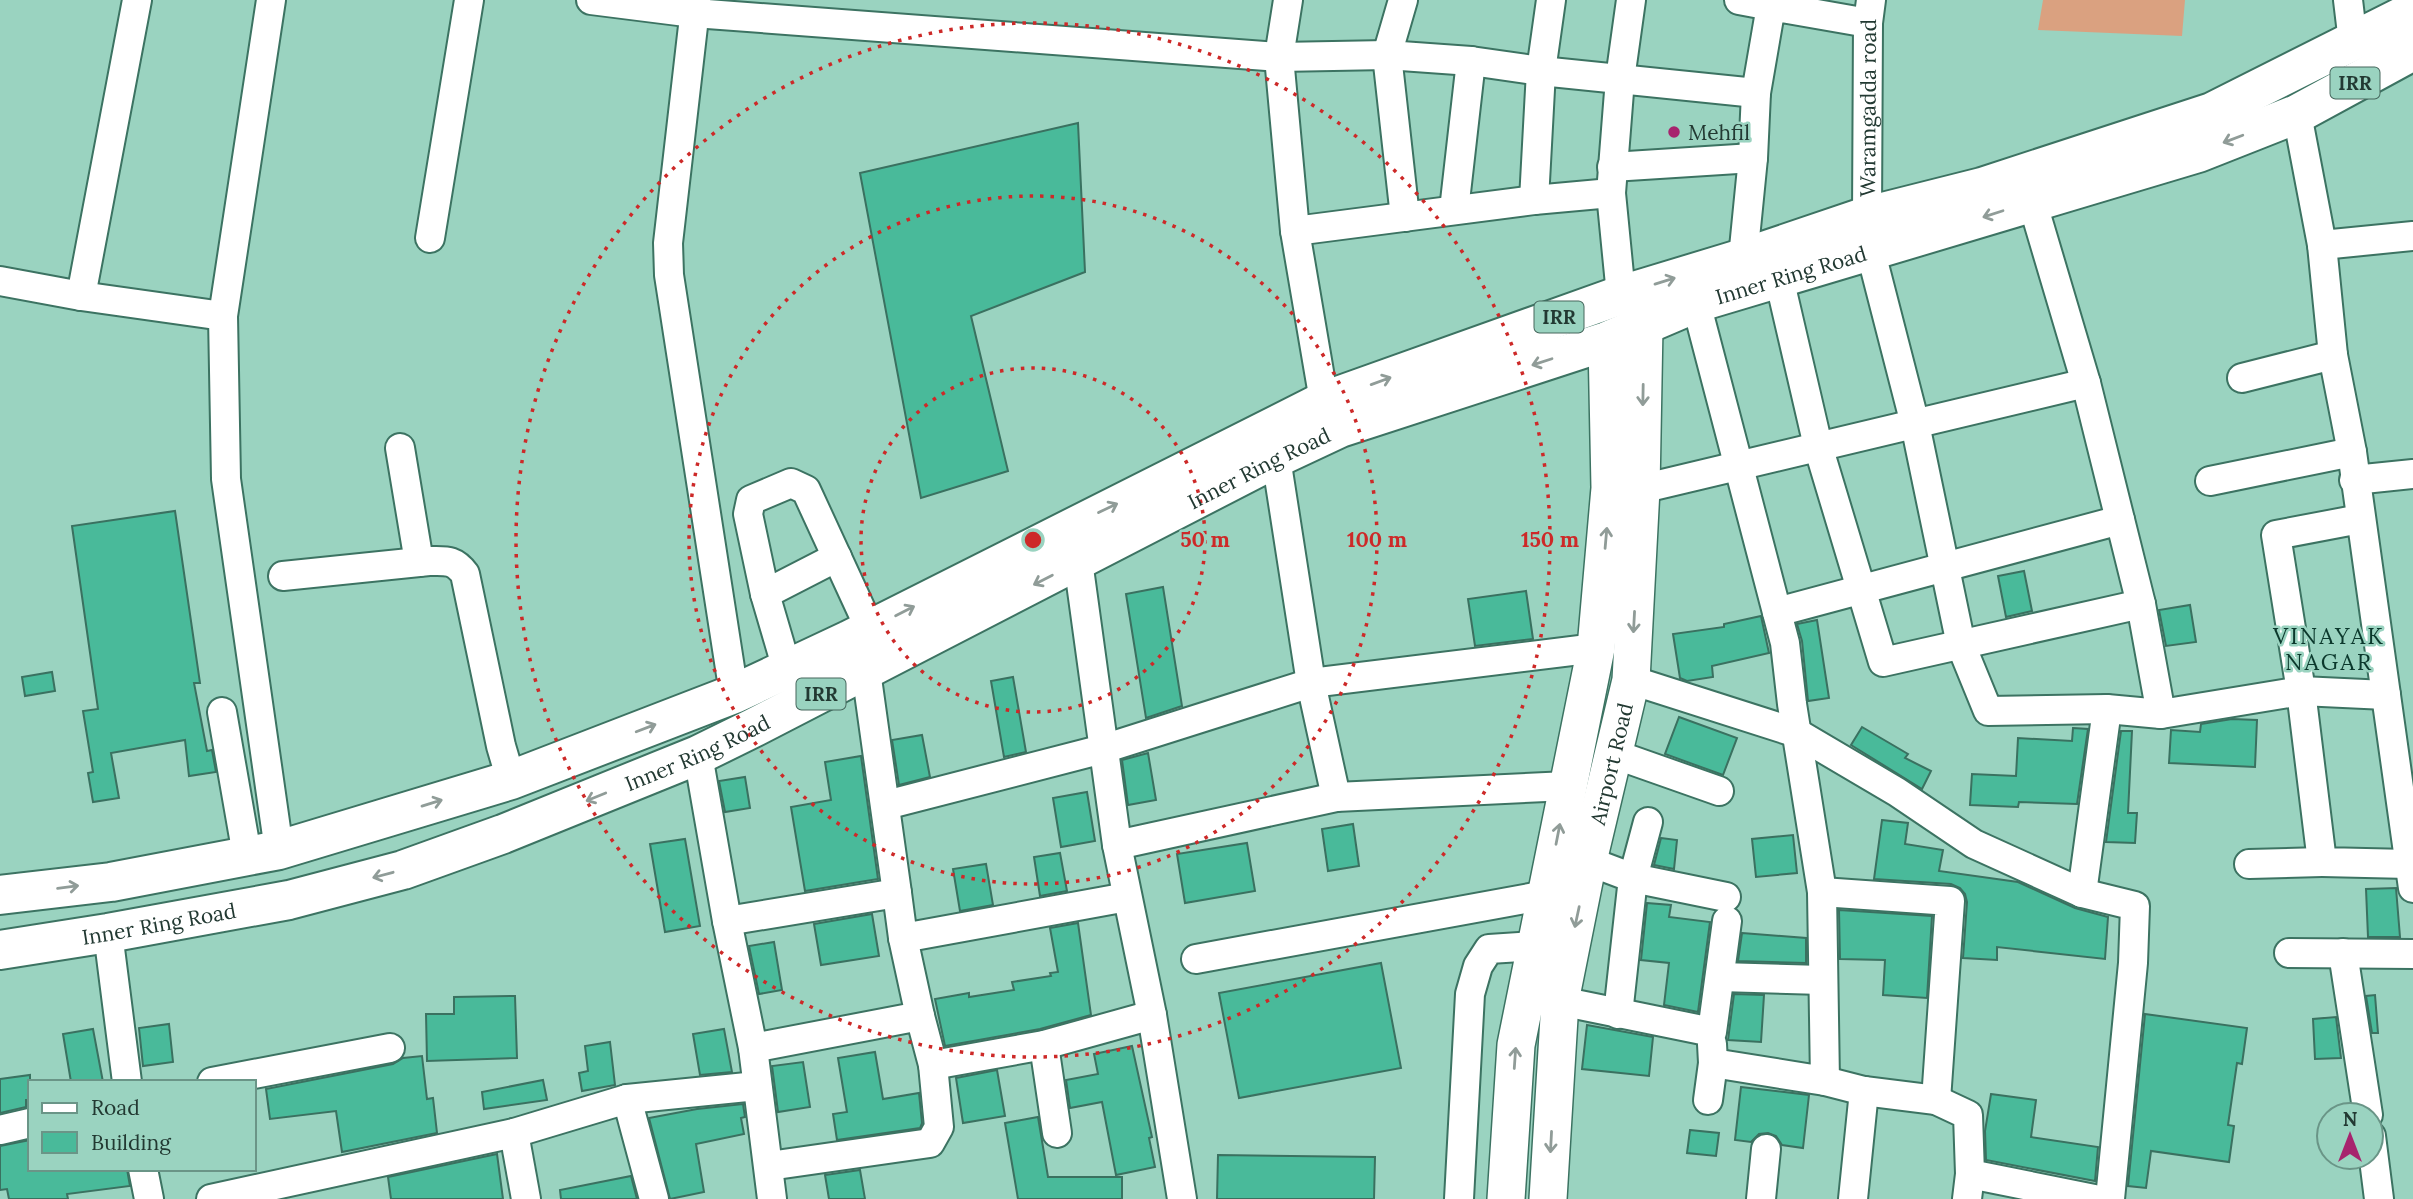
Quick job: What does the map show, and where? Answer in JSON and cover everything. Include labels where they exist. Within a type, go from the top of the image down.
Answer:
[{"type":"highway","name":"Inner Ring Road","points":[[0,895],[111,882],[263,853],[511,780],[734,694],[870,629],[1324,401],[1621,295],[1743,258],[2032,201],[2172,143],[2212,112],[2413,11]]},
{"type":"highway","name":"Inner Ring Road","points":[[0,950],[289,900],[403,870],[503,834],[698,755],[1276,458],[1340,428],[1607,341],[1696,303],[1779,278],[1869,234],[1982,187],[2297,114],[2413,51]]},
{"type":"main road","name":"Airport Road","points":[[1548,1199],[1560,1001],[1588,861],[1631,680],[1641,489],[1644,326]]},
{"type":"main road","name":"Airport Road","points":[[1506,1199],[1516,1045],[1596,648],[1610,488],[1607,341]]},
{"type":"street","points":[[81,296],[137,0]]},
{"type":"street","points":[[263,853],[226,479],[223,316],[271,0]]},
{"type":"street","points":[[430,238],[469,0]]},
{"type":"street","points":[[591,0],[1279,57],[1387,55],[1471,61],[1541,71],[1756,93]]},
{"type":"street","points":[[1288,0],[1279,57],[1295,231],[1324,401]]},
{"type":"street","points":[[1403,0],[1387,55],[1405,217]]},
{"type":"street","points":[[1534,200],[1541,71],[1551,0]]},
{"type":"street","points":[[1621,295],[1612,180],[1620,79],[1631,0]]},
{"type":"street","points":[[1739,0],[1870,11]]},
{"type":"street","points":[[2348,0],[2353,42]]},
{"type":"street","points":[[1743,258],[1753,158],[1756,93],[1772,3]]},
{"type":"street","points":[[695,7],[667,243],[734,694]]},
{"type":"street","name":"Waramgadda road","points":[[1870,11],[1869,234],[1915,424],[1961,645],[1988,711],[2107,709]]},
{"type":"street","points":[[1454,210],[1471,61]]},
{"type":"street","points":[[2249,864],[2322,862],[2411,876],[2353,466],[2333,355],[2322,245],[2297,114]]},
{"type":"street","points":[[1295,231],[1534,200],[1612,180],[1753,158]]},
{"type":"street","points":[[2032,201],[2086,383],[2141,604],[2161,714]]},
{"type":"street","points":[[2322,245],[2413,236]]},
{"type":"street","points":[[1779,278],[1818,446],[1883,663],[2141,604]]},
{"type":"street","points":[[0,281],[81,296],[223,316]]},
{"type":"street","points":[[1696,303],[1785,643],[1822,892],[1825,1081]]},
{"type":"street","points":[[2242,378],[2333,355]]},
{"type":"street","points":[[1641,489],[2086,383]]},
{"type":"street","points":[[400,447],[419,562]]},
{"type":"street","points":[[1276,458],[1311,683],[1336,797]]},
{"type":"street","points":[[2210,481],[2353,466],[2413,474]]},
{"type":"street","points":[[786,669],[765,593],[748,514],[751,500],[791,483],[806,490],[870,629]]},
{"type":"street","points":[[2322,862],[2301,691],[2276,535],[2360,519]]},
{"type":"street","points":[[1777,612],[2120,520]]},
{"type":"street","points":[[765,593],[837,557]]},
{"type":"street","points":[[284,576],[419,562],[448,562],[458,565],[465,575],[501,746],[511,780]]},
{"type":"street","points":[[1078,562],[1117,845],[1152,1015],[1182,1199]]},
{"type":"street","points":[[886,805],[1103,749],[1311,683],[1596,648]]},
{"type":"street","points":[[769,1166],[930,1143],[939,1127],[933,1065],[903,938],[866,671]]},
{"type":"street","points":[[1631,680],[1797,733],[1897,792],[1974,844],[2082,893],[2135,906],[2133,963],[2110,1199]]},
{"type":"street","points":[[2082,893],[2107,709],[2161,714],[2301,691],[2386,695]]},
{"type":"street","points":[[222,712],[263,853]]},
{"type":"street","points":[[1614,754],[1719,790]]},
{"type":"street","points":[[698,755],[727,921],[753,1048],[772,1199]]},
{"type":"street","points":[[1117,845],[1336,797],[1568,786]]},
{"type":"street","points":[[1618,1014],[1633,878],[1648,822]]},
{"type":"street","points":[[1588,861],[1727,909],[1712,1032],[1713,1063],[1708,1100]]},
{"type":"street","points":[[1822,892],[1950,901],[1936,1100]]},
{"type":"street","points":[[727,921],[897,893]]},
{"type":"street","points":[[1196,959],[1546,895]]},
{"type":"street","points":[[903,938],[1127,897]]},
{"type":"street","points":[[108,933],[127,1080]]},
{"type":"street","points":[[1459,1199],[1470,995],[1478,966],[1489,949],[1536,946]]},
{"type":"street","points":[[2289,953],[2413,954]]},
{"type":"street","points":[[2343,953],[2366,1101]]},
{"type":"street","points":[[1720,977],[1822,980]]},
{"type":"street","points":[[1560,1001],[1712,1032]]},
{"type":"street","points":[[933,1065],[1044,1045],[1152,1015]]},
{"type":"street","points":[[753,1048],[920,1016]]},
{"type":"street","points":[[1044,1045],[1057,1133]]},
{"type":"street","points":[[222,1080],[390,1048]]},
{"type":"street","points":[[1713,1063],[1936,1100],[1968,1115],[1968,1187],[2094,1199]]},
{"type":"street","points":[[211,1199],[514,1133],[627,1099],[757,1086]]},
{"type":"street","points":[[1853,1199],[1864,1090]]},
{"type":"street","points":[[627,1099],[654,1199]]},
{"type":"street","points":[[0,1130],[28,1123]]},
{"type":"street","points":[[514,1133],[526,1199]]},
{"type":"street","points":[[1761,1199],[1766,1149]]},
{"type":"street","points":[[143,1171],[149,1199]]},
{"type":"street","points":[[2375,1171],[2379,1199]]},
{"type":"shaded area","points":[[2043,0],[2185,0],[2182,36],[2038,30]]},
{"type":"building","points":[[1078,123],[1085,272],[971,316],[1008,471],[921,498],[860,173]]},
{"type":"building","points":[[175,511],[200,683],[194,683],[207,751],[212,750],[216,772],[189,776],[185,740],[111,753],[119,798],[93,802],[88,773],[93,772],[83,711],[98,709],[72,526]]},
{"type":"building","points":[[2024,571],[2032,611],[2006,617],[1998,576]]},
{"type":"building","points":[[1163,587],[1182,706],[1146,718],[1126,594]]},
{"type":"building","points":[[1526,591],[1533,639],[1475,646],[1468,599]]},
{"type":"building","points":[[2190,605],[2196,642],[2166,646],[2159,610]]},
{"type":"building","points":[[1761,616],[1769,653],[1712,666],[1713,677],[1687,681],[1680,678],[1673,634],[1724,627],[1724,624]]},
{"type":"building","points":[[1817,620],[1829,698],[1808,701],[1802,641],[1797,624]]},
{"type":"building","points":[[52,672],[55,691],[25,696],[22,677]]},
{"type":"building","points":[[1013,677],[1026,752],[1004,757],[991,681]]},
{"type":"building","points":[[1679,717],[1737,738],[1723,775],[1665,754]]},
{"type":"building","points":[[2232,719],[2257,720],[2255,767],[2169,763],[2171,730],[2200,732],[2201,724]]},
{"type":"building","points":[[1862,727],[1908,754],[1905,758],[1931,771],[1922,789],[1851,745]]},
{"type":"building","points":[[2073,728],[2088,729],[2077,804],[2019,802],[2018,807],[1970,805],[1972,774],[2016,776],[2018,738],[2072,741]]},
{"type":"building","points":[[2121,731],[2132,731],[2128,813],[2137,813],[2135,843],[2106,842]]},
{"type":"building","points":[[922,735],[930,777],[899,785],[892,740]]},
{"type":"building","points":[[1148,753],[1156,800],[1128,805],[1122,760]]},
{"type":"building","points":[[861,756],[878,879],[805,891],[791,807],[831,800],[825,762]]},
{"type":"building","points":[[745,777],[750,808],[725,812],[719,781]]},
{"type":"building","points":[[1087,792],[1095,841],[1061,847],[1053,798]]},
{"type":"building","points":[[1882,820],[1908,823],[1905,844],[1943,850],[1939,871],[2018,882],[2075,908],[2108,917],[2105,959],[1997,947],[1997,960],[1963,958],[1967,902],[1960,888],[1951,884],[1874,879]]},
{"type":"building","points":[[1353,824],[1359,866],[1328,871],[1322,829]]},
{"type":"building","points":[[1793,835],[1797,873],[1756,877],[1752,839]]},
{"type":"building","points":[[1661,838],[1677,840],[1674,869],[1654,865]]},
{"type":"building","points":[[685,839],[700,926],[665,932],[650,844]]},
{"type":"building","points":[[1247,843],[1255,891],[1185,903],[1177,854]]},
{"type":"building","points":[[1060,853],[1067,891],[1040,896],[1034,857]]},
{"type":"building","points":[[986,864],[993,905],[960,911],[953,869]]},
{"type":"building","points":[[2396,888],[2400,937],[2368,937],[2366,889]]},
{"type":"building","points":[[1647,903],[1671,905],[1669,917],[1710,922],[1698,1012],[1664,1005],[1669,963],[1641,960]]},
{"type":"building","points":[[1839,910],[1932,916],[1927,998],[1883,995],[1885,960],[1840,959]]},
{"type":"building","points":[[872,914],[879,956],[821,965],[814,924]]},
{"type":"building","points":[[1078,923],[1091,1015],[1040,1029],[945,1046],[935,999],[969,993],[969,997],[1014,990],[1012,982],[1051,976],[1050,973],[1058,972],[1050,928]]},
{"type":"building","points":[[1742,933],[1806,938],[1806,963],[1738,961]]},
{"type":"building","points":[[774,942],[782,990],[759,994],[749,946]]},
{"type":"building","points":[[1381,963],[1401,1068],[1239,1098],[1219,993]]},
{"type":"building","points":[[1734,994],[1764,995],[1761,1042],[1728,1040]]},
{"type":"building","points":[[2375,995],[2378,1033],[2372,1033],[2366,996]]},
{"type":"building","points":[[515,996],[517,1058],[427,1061],[426,1014],[454,1014],[454,997]]},
{"type":"building","points":[[2145,1014],[2247,1028],[2242,1064],[2237,1063],[2228,1125],[2234,1126],[2229,1162],[2151,1151],[2146,1188],[2128,1186]]},
{"type":"building","points":[[2336,1017],[2341,1058],[2315,1059],[2313,1019]]},
{"type":"building","points":[[169,1024],[173,1062],[143,1066],[139,1028]]},
{"type":"building","points":[[1587,1025],[1653,1037],[1649,1076],[1582,1069]]},
{"type":"building","points":[[93,1029],[103,1080],[71,1080],[63,1034]]},
{"type":"building","points":[[724,1029],[732,1072],[700,1075],[693,1034]]},
{"type":"building","points":[[610,1042],[615,1085],[582,1091],[579,1073],[588,1071],[585,1046]]},
{"type":"building","points":[[1132,1046],[1152,1137],[1149,1138],[1155,1167],[1116,1175],[1102,1102],[1070,1108],[1066,1080],[1098,1074],[1094,1054]]},
{"type":"building","points":[[875,1052],[883,1099],[919,1093],[922,1123],[920,1128],[837,1140],[833,1114],[847,1112],[838,1058]]},
{"type":"building","points":[[422,1056],[427,1099],[433,1098],[437,1133],[342,1152],[336,1111],[270,1119],[266,1089]]},
{"type":"building","points":[[803,1062],[810,1107],[778,1112],[772,1066]]},
{"type":"building","points":[[997,1070],[1005,1116],[963,1123],[956,1078]]},
{"type":"building","points":[[30,1075],[26,1107],[0,1113],[0,1079]]},
{"type":"building","points":[[543,1080],[547,1100],[484,1109],[482,1092]]},
{"type":"building","points":[[1741,1087],[1809,1095],[1803,1148],[1782,1145],[1776,1136],[1768,1133],[1759,1134],[1751,1142],[1735,1140]]},
{"type":"building","points":[[1991,1094],[2036,1100],[2031,1137],[2098,1147],[2095,1181],[1986,1160],[1985,1131]]},
{"type":"building","points":[[743,1104],[745,1117],[741,1118],[744,1134],[696,1144],[704,1192],[670,1199],[649,1118]]},
{"type":"building","points":[[1038,1117],[1048,1177],[1122,1177],[1122,1199],[1018,1199],[1005,1123]]},
{"type":"building","points":[[1690,1130],[1719,1133],[1716,1156],[1687,1153]]},
{"type":"building","points":[[28,1140],[28,1171],[127,1171],[130,1186],[67,1194],[68,1199],[9,1199],[7,1189],[0,1190],[0,1146]]},
{"type":"building","points":[[497,1154],[503,1199],[391,1199],[388,1177]]},
{"type":"building","points":[[1218,1155],[1375,1157],[1374,1199],[1217,1199]]},
{"type":"building","points":[[860,1170],[865,1199],[829,1199],[825,1175]]},
{"type":"building","points":[[631,1176],[637,1199],[561,1199],[560,1190]]},
{"type":"place","name":"Mehfil","points":[[1674,132]]},
{"type":"district","name":"VINAYAK NAGAR","points":[[2329,648]]}]
